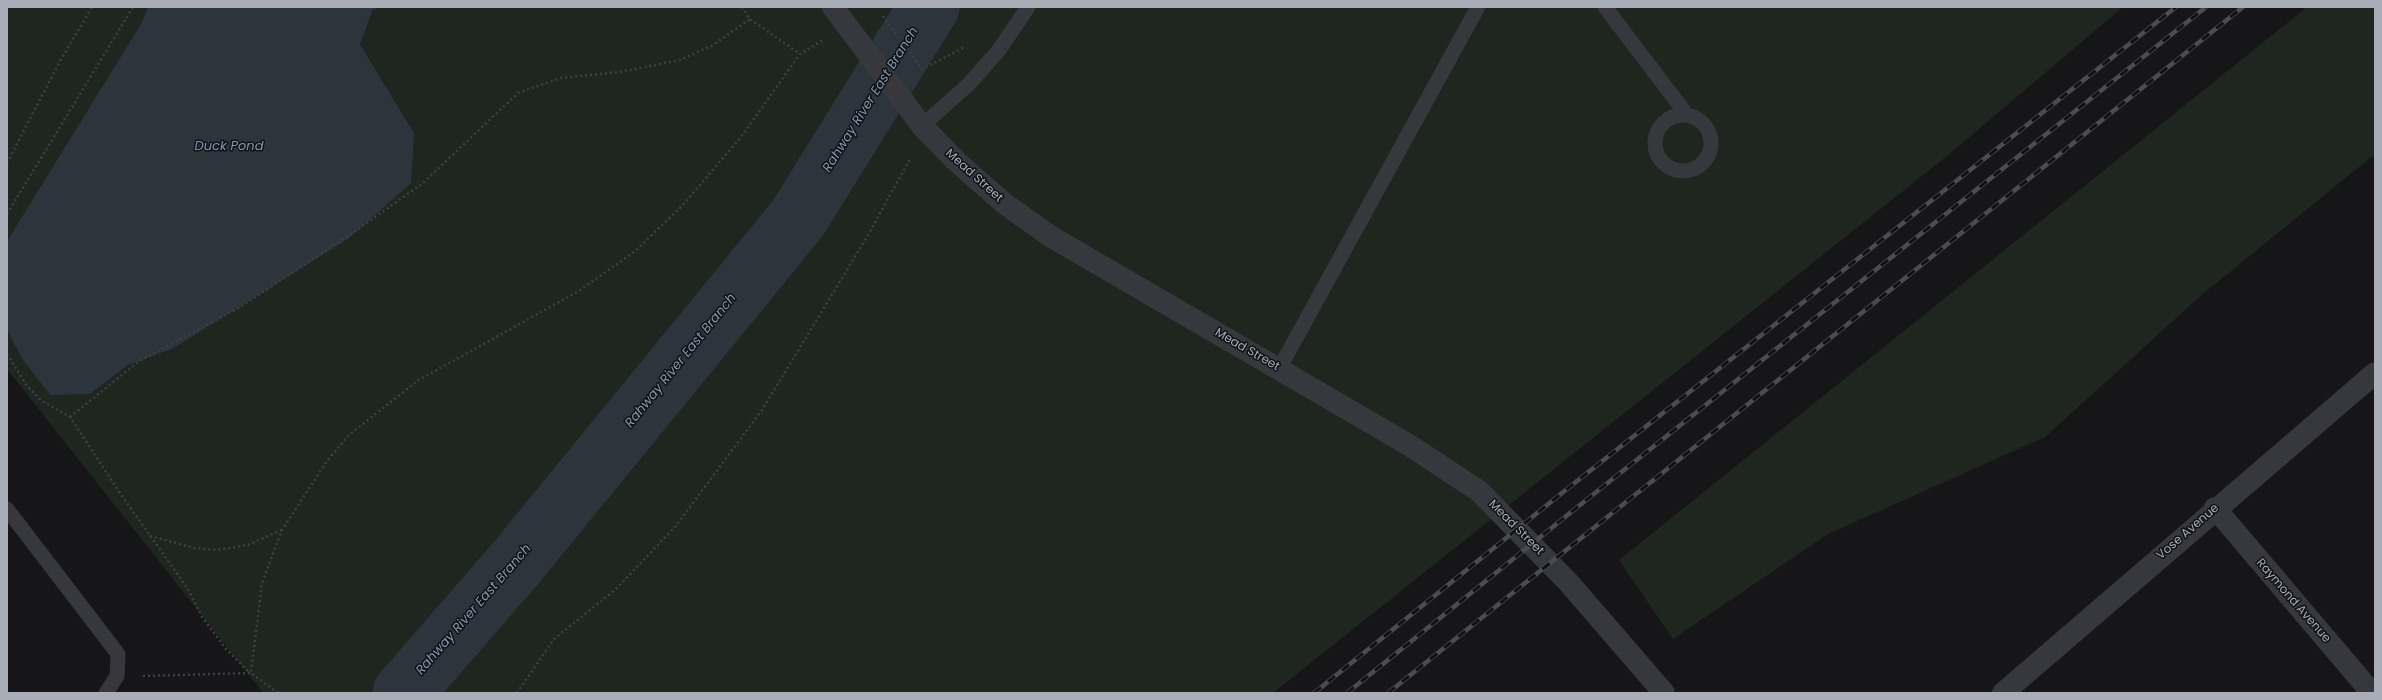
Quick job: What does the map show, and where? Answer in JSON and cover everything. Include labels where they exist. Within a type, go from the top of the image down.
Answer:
[{"type":"street","name":"Mead Street","points":[[833,7],[922,126],[956,161],[1000,200],[1050,236],[1408,444],[1479,491],[1570,583],[1664,693]]},
{"type":"street","name":"Vose Avenue","points":[[2003,693],[2215,508],[2375,373]]},
{"type":"street","name":"Raymond Avenue","points":[[2215,508],[2372,693]]},
{"type":"lane","points":[[922,126],[969,84],[999,50],[1028,7]]},
{"type":"lane","points":[[1279,369],[1478,7]]},
{"type":"lane","points":[[1605,7],[1687,115]]},
{"type":"lane","points":[[7,509],[118,654],[117,676],[106,693]]},
{"type":"path","points":[[7,163],[60,61],[92,7]]},
{"type":"path","points":[[7,214],[133,7]]},
{"type":"path","points":[[742,7],[750,19],[800,54]]},
{"type":"path","points":[[883,16],[922,69],[971,43]]},
{"type":"path","points":[[70,417],[138,362],[242,306],[354,232],[423,183],[518,93],[561,78],[620,72],[680,60],[713,45],[750,19]]},
{"type":"path","points":[[251,673],[262,583],[282,530],[326,461],[349,435],[417,381],[577,292],[633,253],[682,206],[741,137],[800,54],[824,39]]},
{"type":"path","points":[[517,693],[554,639],[615,590],[675,527],[762,410],[867,237],[911,156]]},
{"type":"path","points":[[7,354],[28,386],[42,401],[70,417],[188,589],[202,617],[226,649],[251,673],[278,693]]},
{"type":"path","points":[[150,535],[194,548],[217,550],[248,546],[282,530]]},
{"type":"path","points":[[117,676],[251,673]]},
{"type":"shaded area","points":[[7,7],[148,7],[142,22],[7,241]]},
{"type":"shaded area","points":[[383,7],[2123,7],[1947,156],[1273,693],[263,693],[7,369],[7,330],[21,357],[90,394],[128,365],[172,349],[414,133],[360,44],[373,10]]},
{"type":"shaded area","points":[[2307,7],[2375,7],[2375,154],[2204,293],[2045,437],[1828,534],[1673,639],[1619,560]]},
{"type":"water","name":"Duck Pond","points":[[148,7],[383,7],[373,10],[360,44],[414,133],[411,183],[349,238],[172,349],[128,365],[90,394],[50,395],[21,357],[7,330],[7,241],[142,22]]},
{"type":"waterway","name":"Rahway River East Branch","points":[[403,693],[516,563],[798,218],[929,7]]},
{"type":"railway","points":[[1314,693],[1567,489],[2176,7]]},
{"type":"railway","points":[[1347,693],[1580,505],[2206,7]]},
{"type":"railway","points":[[1388,693],[2243,7]]}]
